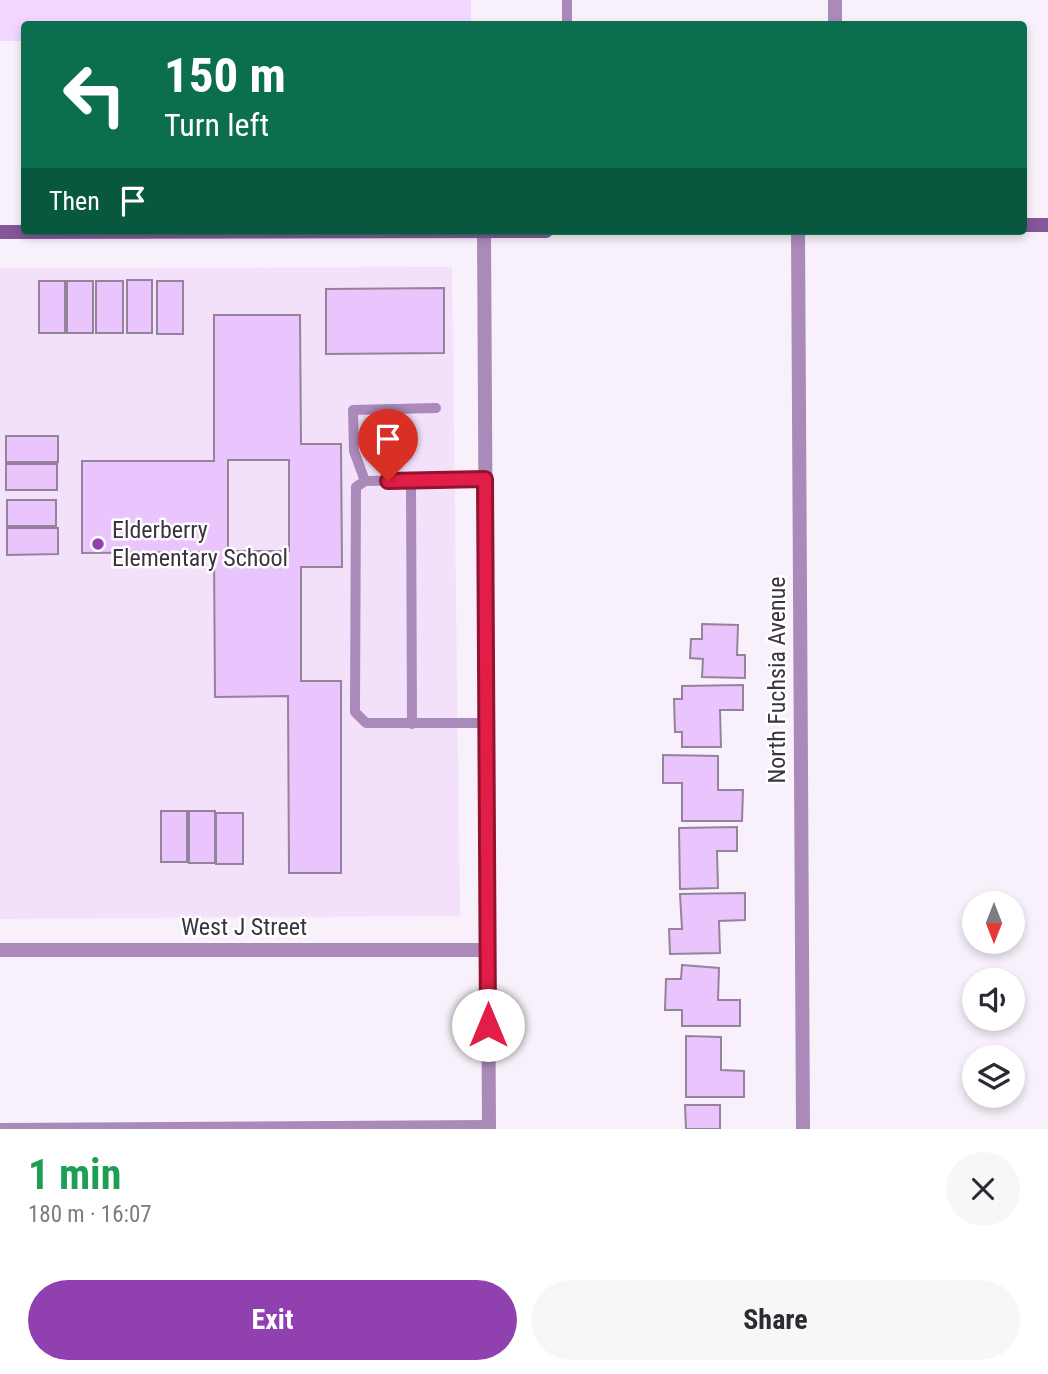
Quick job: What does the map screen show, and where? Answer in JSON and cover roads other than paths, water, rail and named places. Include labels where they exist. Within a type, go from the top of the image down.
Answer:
[{"type":"street","points":[[835,0],[835,21]]},
{"type":"street","points":[[1027,225],[1048,225]]},
{"type":"street","points":[[0,232],[21,232]]},
{"type":"street","points":[[484,235],[489,1127]]},
{"type":"street","name":"North Fuchsia Avenue","points":[[798,235],[803,1129]]},
{"type":"street","name":"West J Street","points":[[0,950],[488,950]]},
{"type":"lane","points":[[567,0],[568,21]]},
{"type":"lane","points":[[365,481],[354,452],[353,410],[436,408]]},
{"type":"lane","points":[[485,479],[365,481],[356,487],[355,712],[366,723],[486,723]]},
{"type":"lane","points":[[411,481],[412,724]]},
{"type":"lane","points":[[0,1128],[489,1127]]},
{"type":"place","name":"Elderberry Elementary School","points":[[98,544]]}]
